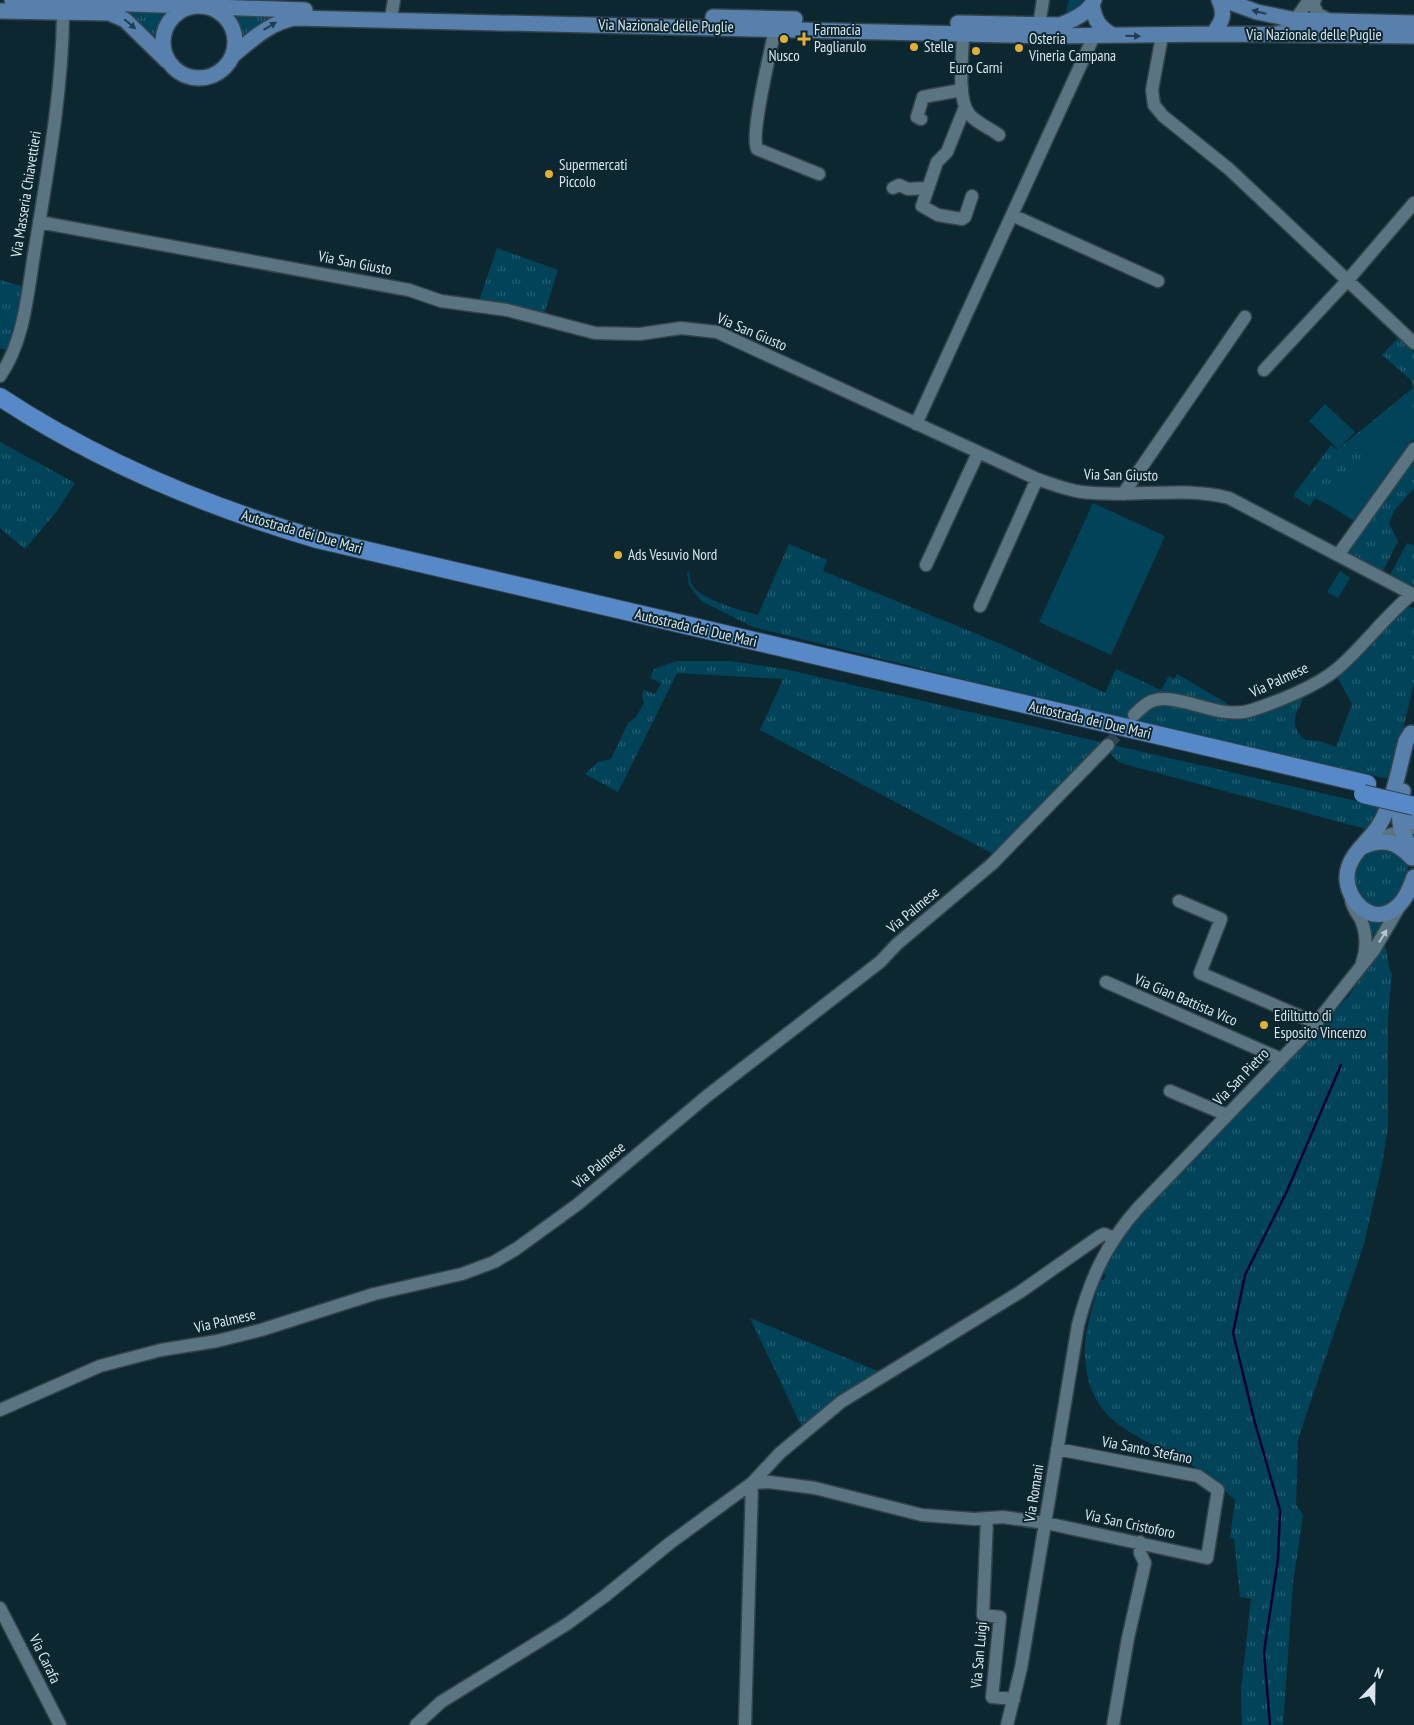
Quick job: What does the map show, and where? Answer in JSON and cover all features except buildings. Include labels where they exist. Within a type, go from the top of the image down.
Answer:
[{"type":"highway","name":"Autostrada dei Due Mari","points":[[0,397],[50,428],[127,468],[233,512],[317,539],[1365,789],[1406,808]]},
{"type":"highway","name":"Autostrada dei Due Mari","points":[[0,410],[83,458],[164,496],[229,522],[314,549],[1365,789],[1414,795]]},
{"type":"main road","name":"Via Nazionale delle Puglie","points":[[12,0],[188,4],[211,7],[393,6],[1040,25],[1060,25],[1075,19],[1093,3]]},
{"type":"main road","points":[[1214,34],[1223,18],[1223,8],[1220,0]]},
{"type":"main road","name":"Via Nazionale delle Puglie","points":[[1224,0],[1257,12],[1296,20],[1414,23]]},
{"type":"main road","name":"Via Nazionale delle Puglie","points":[[1093,3],[1095,20],[1112,35]]},
{"type":"main road","points":[[175,69],[168,60],[163,40],[171,19],[188,4]]},
{"type":"main road","points":[[211,7],[230,22],[234,33],[235,45],[232,56]]},
{"type":"main road","name":"Via Nazionale delle Puglie","points":[[0,11],[109,13],[119,16],[143,36],[175,69],[196,78],[207,77],[226,66],[232,56],[264,29],[279,21],[295,18],[964,34],[1414,36]]},
{"type":"main road","points":[[1413,727],[1404,816],[1414,822]]},
{"type":"main road","points":[[1413,727],[1406,741],[1386,810],[1376,830],[1360,848],[1349,865],[1347,874],[1351,898],[1366,912],[1377,914],[1393,910],[1401,904],[1414,877]]},
{"type":"main road","points":[[1406,808],[1398,818],[1408,829],[1414,854]]},
{"type":"main road","points":[[1360,848],[1377,841],[1400,848],[1414,861]]},
{"type":"street","points":[[1040,25],[1044,0]]},
{"type":"street","points":[[1256,35],[1283,32],[1296,20],[1309,0]]},
{"type":"street","points":[[1315,0],[1313,4],[1318,14],[1332,21]]},
{"type":"street","name":"Via Masseria Chiavettieri","points":[[0,376],[10,360],[19,330],[39,222],[63,53],[64,17],[61,13]]},
{"type":"street","points":[[775,29],[756,129],[756,146],[757,149],[819,174]]},
{"type":"street","points":[[964,34],[962,88],[965,106],[976,122],[999,136]]},
{"type":"street","points":[[916,424],[1094,36]]},
{"type":"street","points":[[1162,36],[1152,90],[1154,105],[1163,116],[1229,169],[1414,343]]},
{"type":"street","points":[[921,119],[917,117],[917,113],[923,97],[956,91],[962,88]]},
{"type":"street","points":[[965,106],[949,149],[937,162],[922,206],[938,215],[964,218],[972,196]]},
{"type":"street","points":[[893,188],[899,185],[908,189],[928,188]]},
{"type":"street","points":[[1264,370],[1347,281],[1414,203]]},
{"type":"street","points":[[1012,215],[1158,281]]},
{"type":"street","name":"Via San Giusto","points":[[39,222],[409,290],[442,301],[507,310],[595,333],[640,334],[680,328],[717,332],[1038,479],[1081,492],[1123,494],[1185,492],[1229,498],[1413,594]]},
{"type":"street","points":[[1123,494],[1245,317]]},
{"type":"street","points":[[1338,555],[1414,449]]},
{"type":"street","points":[[926,565],[978,453]]},
{"type":"street","points":[[980,606],[1038,479]]},
{"type":"street","name":"Via Palmese","points":[[1134,715],[1149,703],[1166,698],[1223,714],[1243,713],[1261,707],[1308,686],[1336,670],[1413,594]]},
{"type":"street","name":"Via Palmese","points":[[0,1410],[100,1366],[161,1350],[217,1341],[261,1330],[374,1294],[462,1274],[494,1262],[516,1249],[578,1204],[707,1096],[880,962],[897,944],[992,864],[1108,745]]},
{"type":"street","points":[[1377,841],[1382,837],[1408,829]]},
{"type":"street","points":[[1351,898],[1352,905],[1364,926],[1366,948],[1361,966]]},
{"type":"street","points":[[1179,901],[1221,919],[1200,972],[1316,1023]]},
{"type":"street","name":"Via San Pietro","points":[[1098,1267],[1114,1238],[1153,1191],[1316,1023],[1374,950],[1401,904]]},
{"type":"street","name":"Via Gian Battista Vico","points":[[1106,982],[1282,1059]]},
{"type":"street","points":[[1170,1090],[1227,1115]]},
{"type":"street","points":[[416,1725],[441,1702],[567,1624],[752,1483],[780,1453],[841,1402],[924,1349],[1020,1292],[1100,1236],[1104,1234],[1114,1238]]},
{"type":"street","name":"Via Romani","points":[[1007,1725],[1014,1699],[1046,1523],[1078,1325],[1087,1291],[1098,1267]]},
{"type":"street","name":"Via Santo Stefano","points":[[1057,1449],[1198,1476],[1218,1490],[1207,1558]]},
{"type":"street","name":"Via San Cristoforo","points":[[752,1483],[769,1482],[816,1488],[922,1516],[981,1519],[1003,1517],[1046,1523],[1207,1558]]},
{"type":"street","points":[[746,1725],[752,1483]]},
{"type":"street","name":"Via San Luigi","points":[[981,1519],[983,1615],[1000,1617],[992,1697],[1014,1699]]},
{"type":"street","points":[[1113,1725],[1128,1638],[1145,1563],[1140,1553],[1140,1542]]},
{"type":"street","name":"Via Carafa","points":[[0,1608],[60,1725]]},
{"type":"green space","points":[[1069,0],[1084,0],[1065,16]]},
{"type":"green space","points":[[135,8],[168,9],[161,33],[160,45],[130,18]]},
{"type":"green space","points":[[224,11],[268,11],[272,20],[239,42],[235,26]]},
{"type":"green space","points":[[497,248],[558,270],[543,317],[479,301]]},
{"type":"green space","points":[[0,280],[24,287],[10,351],[0,348]]},
{"type":"green space","points":[[1398,338],[1414,352],[1414,406],[1364,442],[1367,453],[1327,504],[1315,498],[1310,506],[1295,497],[1294,494],[1331,445],[1337,450],[1413,388],[1411,380],[1382,355]]},
{"type":"green space","points":[[1325,404],[1355,432],[1338,449],[1309,421]]},
{"type":"green space","points":[[1414,406],[1414,439],[1354,521],[1327,504],[1367,453],[1363,442]]},
{"type":"green space","points":[[0,442],[75,483],[57,511],[25,549],[0,528]]},
{"type":"green space","points":[[1414,461],[1414,488],[1394,511],[1389,523],[1398,541],[1382,573],[1347,554],[1347,551]]},
{"type":"green space","points":[[1093,503],[1165,536],[1111,655],[1039,622]]},
{"type":"green space","points":[[1407,543],[1414,546],[1414,592],[1388,579]]},
{"type":"green space","points":[[789,544],[827,560],[823,571],[1001,644],[1105,693],[1116,669],[1161,690],[1169,676],[1174,679],[1177,674],[1225,702],[1233,711],[1178,698],[1135,707],[1127,719],[1083,709],[753,627],[701,601],[689,585],[687,573],[689,571],[692,585],[708,598],[758,615]]},
{"type":"green space","points":[[1340,571],[1350,578],[1338,598],[1327,592]]},
{"type":"green space","points":[[1407,607],[1414,608],[1414,682],[1397,757],[1389,779],[1136,721],[1151,706],[1170,702],[1225,718],[1306,690],[1296,715],[1295,727],[1305,740],[1320,741],[1336,747],[1352,704],[1336,675]]},
{"type":"green space","points":[[677,661],[729,661],[784,669],[1105,743],[995,855],[760,730],[783,679],[677,673],[618,792],[585,774],[598,762],[611,759],[628,723],[636,717],[644,703],[642,695],[644,690],[655,694],[661,683],[650,678],[654,669]]},
{"type":"green space","points":[[1113,745],[1382,807],[1368,830],[1124,764],[1116,760],[1108,750]]},
{"type":"green space","points":[[1386,846],[1407,859],[1407,880],[1388,909],[1362,906],[1351,873],[1362,855]]},
{"type":"green space","points":[[1388,914],[1368,943],[1366,926],[1369,915]]},
{"type":"green space","points":[[1381,946],[1386,948],[1390,972],[1392,973],[1388,1018],[1388,1127],[1382,1165],[1364,1244],[1298,1439],[1296,1505],[1303,1515],[1293,1583],[1283,1725],[1242,1725],[1241,1690],[1251,1599],[1240,1597],[1234,1539],[1230,1538],[1235,1500],[1193,1466],[1119,1425],[1106,1413],[1096,1398],[1088,1380],[1085,1357],[1087,1328],[1099,1279],[1104,1280],[1106,1275],[1102,1273],[1121,1239],[1142,1211],[1349,996]]},
{"type":"green space","points":[[750,1318],[880,1372],[802,1427]]},
{"type":"waterway","points":[[1270,1725],[1264,1652],[1278,1559],[1280,1510],[1255,1423],[1233,1333],[1245,1275],[1287,1191],[1341,1065]]},
{"type":"tunnel","points":[[1108,745],[1128,722]]},
{"type":"place","name":"Nusco","points":[[784,39]]},
{"type":"place","name":"Farmacia Pagliarulo","points":[[804,39]]},
{"type":"place","name":"Stelle","points":[[914,47]]},
{"type":"place","name":"Osteria Vineria Campana","points":[[1019,48]]},
{"type":"place","name":"Euro Carni","points":[[976,51]]},
{"type":"place","name":"Supermercati Piccolo","points":[[549,174]]},
{"type":"place","name":"Ads Vesuvio Nord","points":[[618,555]]},
{"type":"place","name":"Ediltutto di Esposito Vincenzo","points":[[1264,1025]]}]
